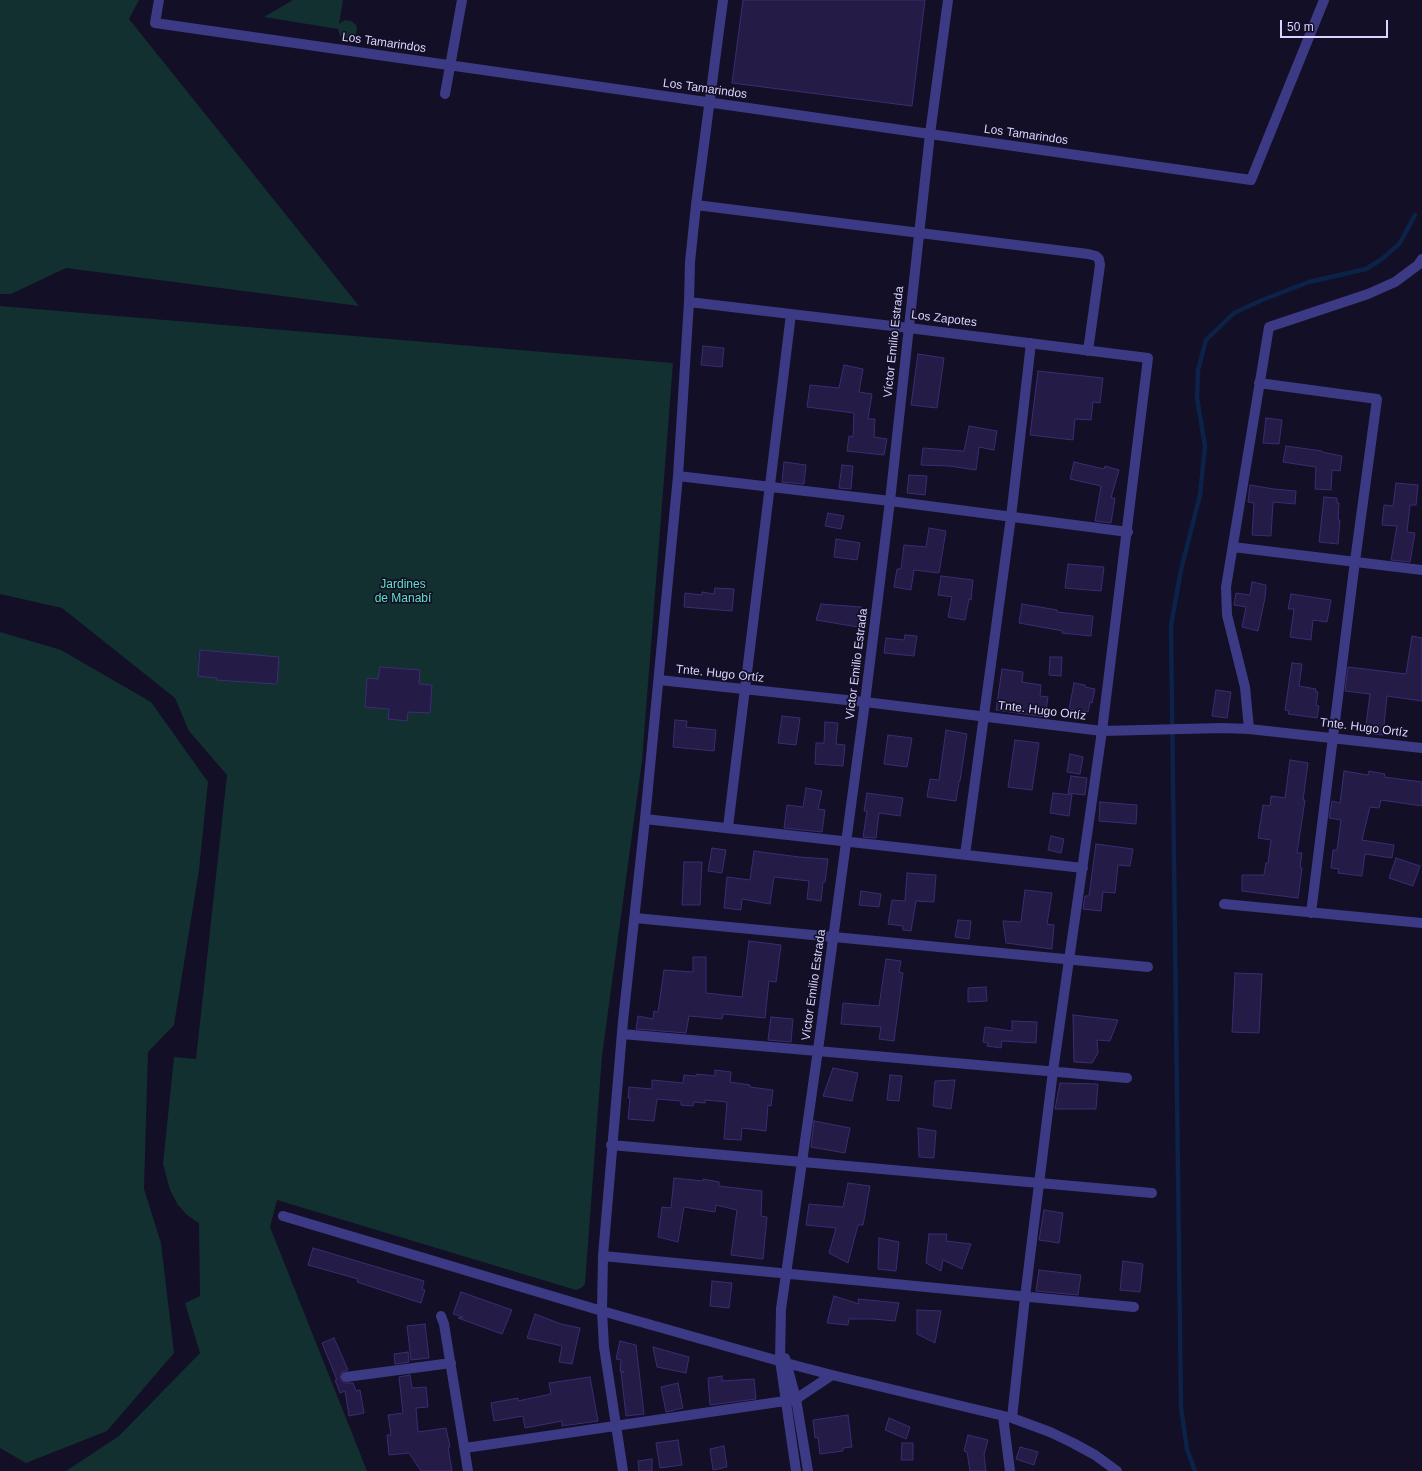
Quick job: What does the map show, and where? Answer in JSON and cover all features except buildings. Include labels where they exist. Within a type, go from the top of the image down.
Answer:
[{"type":"street","name":"Los Tamarindos","points":[[159,0],[155,23],[1251,180],[1324,0]]},
{"type":"street","points":[[445,94],[462,0]]},
{"type":"street","points":[[623,1471],[604,1347],[602,1311],[603,1256],[611,1145],[659,680],[678,476],[689,302],[690,262],[723,0]]},
{"type":"street","name":"Víctor Emilio Estrada","points":[[783,1362],[780,1329],[786,1273],[834,936],[865,702],[890,501],[930,134],[948,0]]},
{"type":"street","points":[[696,205],[1096,256],[1099,259],[1100,265],[1088,351]]},
{"type":"street","points":[[1248,729],[1245,687],[1226,614],[1226,587],[1269,326],[1368,294],[1395,282],[1418,265],[1422,259]]},
{"type":"street","name":"Los Zapotes","points":[[689,302],[1148,358],[1128,532]]},
{"type":"street","points":[[728,827],[791,314]]},
{"type":"street","points":[[965,855],[1011,517],[1031,343]]},
{"type":"street","points":[[1259,383],[1377,399],[1332,738],[1311,912]]},
{"type":"street","points":[[678,476],[890,501],[1128,532],[1083,868],[1053,1071],[1025,1297],[1007,1417],[1010,1471]]},
{"type":"street","points":[[1233,547],[1422,570]]},
{"type":"street","name":"Tnte. Hugo Ortíz","points":[[659,680],[865,702],[1102,731],[1248,729],[1422,748]]},
{"type":"street","points":[[645,819],[728,827],[1083,868]]},
{"type":"street","points":[[1224,904],[1422,923]]},
{"type":"street","points":[[635,918],[1148,967]]},
{"type":"street","points":[[622,1034],[1127,1078]]},
{"type":"street","points":[[611,1145],[1152,1193]]},
{"type":"street","points":[[283,1216],[602,1311],[783,1362],[1007,1417],[1050,1432],[1073,1443],[1095,1455],[1117,1471]]},
{"type":"street","points":[[603,1256],[1134,1307]]},
{"type":"street","points":[[441,1316],[444,1324],[451,1363],[468,1471]]},
{"type":"street","points":[[783,1362],[796,1399],[808,1471]]},
{"type":"street","points":[[783,1362],[785,1401],[796,1471]]},
{"type":"street","points":[[346,1377],[451,1363]]},
{"type":"street","points":[[465,1448],[796,1399],[832,1375]]},
{"type":"green space","points":[[0,0],[139,0],[129,19],[359,306],[66,268],[11,294],[0,294]]},
{"type":"green space","points":[[293,0],[343,0],[339,24],[345,20],[351,21],[356,25],[356,34],[352,38],[346,39],[340,36],[338,29],[264,17]]},
{"type":"green space","name":"Jardines de Manabí","points":[[0,306],[673,363],[642,761],[602,1056],[585,1284],[576,1290],[277,1200],[270,1227],[367,1471],[66,1471],[119,1436],[200,1353],[185,1303],[200,1296],[199,1223],[187,1215],[178,1205],[170,1190],[163,1164],[174,1057],[196,1059],[227,775],[189,731],[175,698],[62,608],[0,594]]},
{"type":"green space","points":[[0,632],[61,650],[151,702],[208,782],[199,870],[174,1025],[148,1052],[144,1189],[161,1243],[174,1353],[107,1431],[26,1463],[0,1448]]},
{"type":"waterway","points":[[1195,1471],[1187,1449],[1181,1408],[1171,625],[1181,570],[1200,495],[1205,446],[1197,398],[1198,370],[1206,340],[1234,313],[1262,300],[1309,282],[1366,269],[1382,259],[1400,243],[1415,215]]}]
